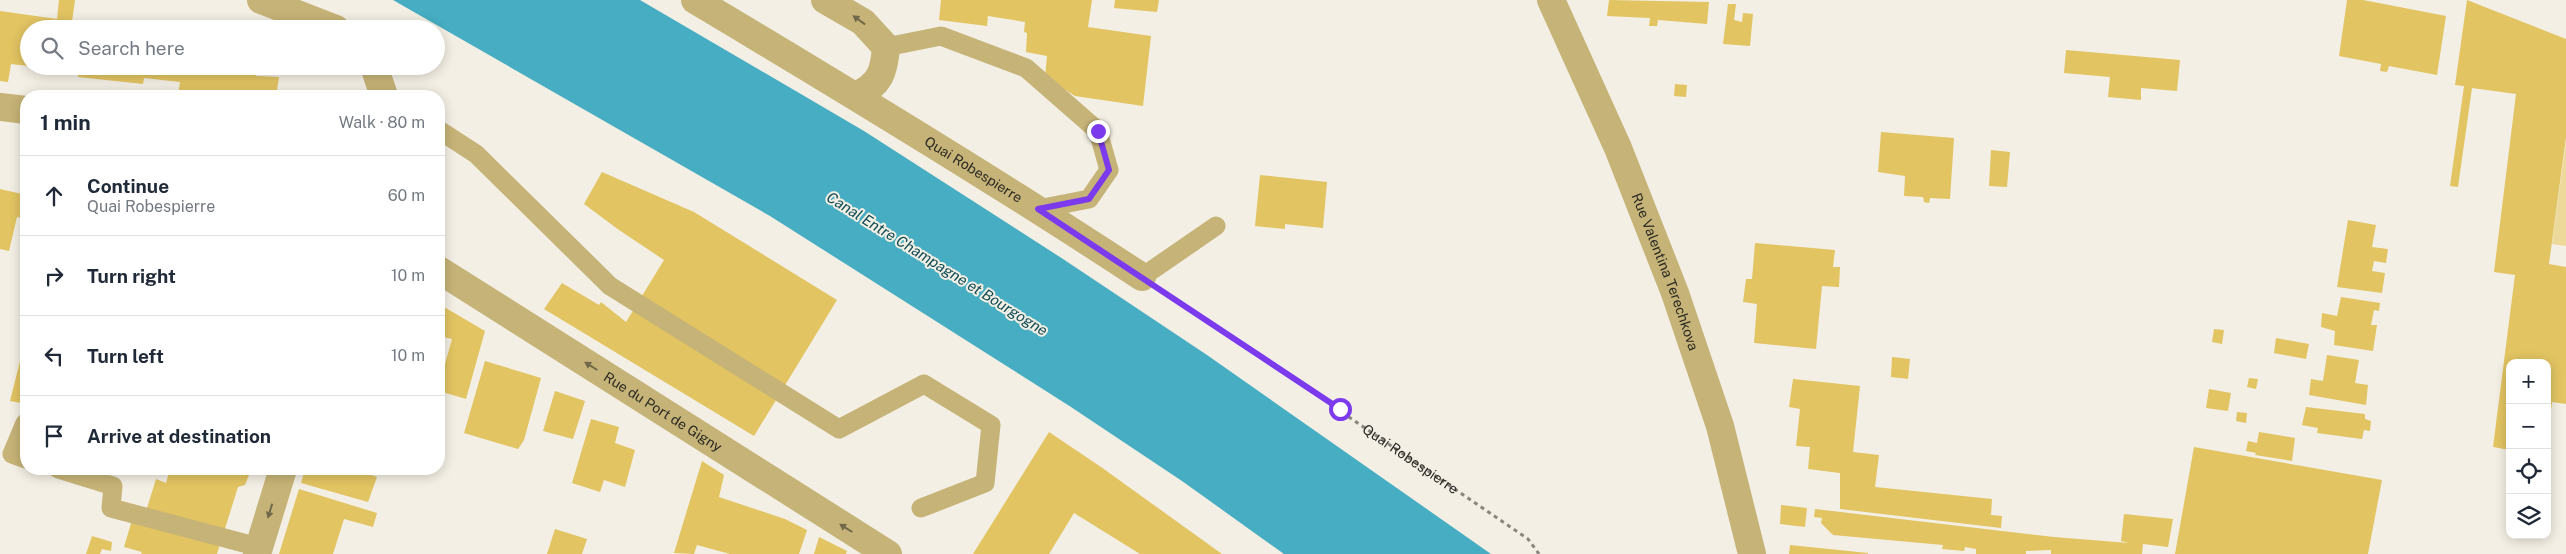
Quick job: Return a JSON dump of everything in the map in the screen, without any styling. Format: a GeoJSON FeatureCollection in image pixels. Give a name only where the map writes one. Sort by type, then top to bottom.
{"type":"FeatureCollection","features":[{"type":"Feature","properties":{"kind":"street"},"geometry":{"type":"LineString","coordinates":[[261,0],[313,20]]}},
{"type":"Feature","properties":{"kind":"street","name":"Quai Robespierre"},"geometry":{"type":"LineString","coordinates":[[695,0],[856,96],[1038,209],[1142,277]]}},
{"type":"Feature","properties":{"kind":"street"},"geometry":{"type":"LineString","coordinates":[[825,0],[863,22],[886,47],[885,68],[873,88],[856,96]]}},
{"type":"Feature","properties":{"kind":"street","name":"Rue Valentina Terechkova"},"geometry":{"type":"LineString","coordinates":[[1551,0],[1618,148],[1675,293],[1720,426],[1752,554]]}},
{"type":"Feature","properties":{"kind":"street"},"geometry":{"type":"LineString","coordinates":[[377,75],[382,90]]}},
{"type":"Feature","properties":{"kind":"street"},"geometry":{"type":"LineString","coordinates":[[0,106],[20,109]]}},
{"type":"Feature","properties":{"kind":"street","name":"Rue du Port de Gigny"},"geometry":{"type":"LineString","coordinates":[[445,274],[888,554]]}},
{"type":"Feature","properties":{"kind":"street"},"geometry":{"type":"LineString","coordinates":[[258,551],[281,475]]}},
{"type":"Feature","properties":{"kind":"lane"},"geometry":{"type":"LineString","coordinates":[[886,47],[941,36],[1026,68],[1098,131],[1109,170],[1089,199],[1038,209]]}},
{"type":"Feature","properties":{"kind":"lane"},"geometry":{"type":"LineString","coordinates":[[445,134],[476,154],[610,286],[839,429],[924,384],[991,425],[985,483],[921,508]]}},
{"type":"Feature","properties":{"kind":"lane"},"geometry":{"type":"LineString","coordinates":[[1142,277],[1216,226]]}},
{"type":"Feature","properties":{"kind":"lane"},"geometry":{"type":"LineString","coordinates":[[20,435],[12,454],[20,457]]}},
{"type":"Feature","properties":{"kind":"lane"},"geometry":{"type":"LineString","coordinates":[[77,475],[113,486],[111,508],[258,551]]}},
{"type":"Feature","properties":{"kind":"path","name":"Quai Robespierre"},"geometry":{"type":"LineString","coordinates":[[1142,277],[1340,409],[1528,538],[1539,554]]}},
{"type":"Feature","properties":{"kind":"shaded area"},"geometry":{"type":"Polygon","coordinates":[[[2566,141],[2566,246],[2552,244],[2566,141]]]}},
{"type":"Feature","properties":{"kind":"water","name":"Canal Entre Champagne et Bourgogne"},"geometry":{"type":"Polygon","coordinates":[[[393,0],[640,0],[864,131],[1063,259],[1207,355],[1491,554],[1284,554],[1182,481],[1071,407],[770,216],[445,30],[445,20],[428,20],[393,0]]]}},
{"type":"Feature","properties":{"kind":"building"},"geometry":{"type":"Polygon","coordinates":[[[59,0],[75,0],[72,20],[20,20],[20,65],[11,64],[8,82],[0,81],[0,11],[57,19],[59,0]]]}},
{"type":"Feature","properties":{"kind":"building"},"geometry":{"type":"Polygon","coordinates":[[[941,0],[1092,0],[1088,27],[1151,36],[1143,106],[1075,96],[1045,77],[1047,56],[1026,52],[1027,33],[1024,32],[1025,22],[988,16],[987,26],[939,20],[941,0]]]}},
{"type":"Feature","properties":{"kind":"building"},"geometry":{"type":"Polygon","coordinates":[[[1115,0],[1159,0],[1157,12],[1114,8],[1115,0]]]}},
{"type":"Feature","properties":{"kind":"building"},"geometry":{"type":"Polygon","coordinates":[[[1609,0],[1709,2],[1707,24],[1658,20],[1657,26],[1649,26],[1650,18],[1607,16],[1609,0]]]}},
{"type":"Feature","properties":{"kind":"building"},"geometry":{"type":"Polygon","coordinates":[[[2347,0],[2363,0],[2446,16],[2437,75],[2389,66],[2387,72],[2380,71],[2381,64],[2339,56],[2347,0]]]}},
{"type":"Feature","properties":{"kind":"building"},"geometry":{"type":"Polygon","coordinates":[[[2467,0],[2566,39],[2566,137],[2549,264],[2566,267],[2566,404],[2552,402],[2551,410],[2551,359],[2506,359],[2506,449],[2493,447],[2515,275],[2494,272],[2516,94],[2472,88],[2458,187],[2450,186],[2464,86],[2455,85],[2467,0]]]}},
{"type":"Feature","properties":{"kind":"building"},"geometry":{"type":"Polygon","coordinates":[[[1728,4],[1736,4],[1734,20],[1742,22],[1743,13],[1753,14],[1750,46],[1723,44],[1728,4]]]}},
{"type":"Feature","properties":{"kind":"building"},"geometry":{"type":"Polygon","coordinates":[[[2066,50],[2180,60],[2177,91],[2141,88],[2141,100],[2108,97],[2110,77],[2064,73],[2066,50]]]}},
{"type":"Feature","properties":{"kind":"building"},"geometry":{"type":"Polygon","coordinates":[[[78,75],[256,75],[279,77],[277,90],[179,90],[180,82],[144,78],[143,84],[78,77],[78,75]]]}},
{"type":"Feature","properties":{"kind":"building"},"geometry":{"type":"Polygon","coordinates":[[[1675,84],[1687,85],[1686,97],[1674,96],[1675,84]]]}},
{"type":"Feature","properties":{"kind":"building"},"geometry":{"type":"Polygon","coordinates":[[[1881,132],[1954,138],[1950,199],[1930,198],[1929,203],[1924,202],[1923,197],[1904,196],[1905,176],[1878,172],[1881,132]]]}},
{"type":"Feature","properties":{"kind":"building"},"geometry":{"type":"Polygon","coordinates":[[[1991,150],[2010,152],[2007,187],[1989,186],[1991,150]]]}},
{"type":"Feature","properties":{"kind":"building"},"geometry":{"type":"Polygon","coordinates":[[[602,172],[694,212],[837,300],[754,436],[544,309],[562,283],[599,305],[601,302],[626,322],[664,260],[584,204],[602,172]]]}},
{"type":"Feature","properties":{"kind":"building"},"geometry":{"type":"Polygon","coordinates":[[[1260,175],[1327,182],[1323,228],[1285,224],[1285,229],[1255,226],[1260,175]]]}},
{"type":"Feature","properties":{"kind":"building"},"geometry":{"type":"Polygon","coordinates":[[[0,189],[20,194],[20,218],[17,217],[9,251],[0,249],[0,189]]]}},
{"type":"Feature","properties":{"kind":"building"},"geometry":{"type":"Polygon","coordinates":[[[2348,220],[2376,225],[2372,247],[2388,249],[2386,263],[2374,261],[2372,271],[2385,273],[2382,293],[2337,287],[2348,220]]]}},
{"type":"Feature","properties":{"kind":"building"},"geometry":{"type":"Polygon","coordinates":[[[1755,243],[1835,250],[1833,267],[1840,267],[1839,287],[1822,286],[1816,349],[1754,343],[1757,304],[1743,302],[1746,279],[1752,279],[1755,243]]]}},
{"type":"Feature","properties":{"kind":"building"},"geometry":{"type":"Polygon","coordinates":[[[2341,297],[2380,303],[2379,311],[2374,310],[2371,325],[2377,325],[2373,351],[2334,345],[2335,331],[2321,327],[2322,313],[2337,316],[2341,297]]]}},
{"type":"Feature","properties":{"kind":"building"},"geometry":{"type":"Polygon","coordinates":[[[445,308],[485,331],[466,399],[445,393],[445,364],[452,339],[445,337],[445,308]]]}},
{"type":"Feature","properties":{"kind":"building"},"geometry":{"type":"Polygon","coordinates":[[[2214,329],[2224,330],[2222,344],[2212,342],[2214,329]]]}},
{"type":"Feature","properties":{"kind":"building"},"geometry":{"type":"Polygon","coordinates":[[[2276,338],[2309,344],[2306,359],[2274,353],[2276,338]]]}},
{"type":"Feature","properties":{"kind":"building"},"geometry":{"type":"Polygon","coordinates":[[[2327,355],[2359,360],[2355,383],[2368,385],[2366,405],[2309,395],[2311,379],[2323,381],[2327,355]]]}},
{"type":"Feature","properties":{"kind":"building"},"geometry":{"type":"Polygon","coordinates":[[[1892,357],[1910,359],[1908,379],[1891,377],[1892,357]]]}},
{"type":"Feature","properties":{"kind":"building"},"geometry":{"type":"Polygon","coordinates":[[[20,361],[20,403],[10,401],[20,361]]]}},
{"type":"Feature","properties":{"kind":"building"},"geometry":{"type":"Polygon","coordinates":[[[485,361],[541,378],[524,440],[518,449],[464,433],[485,361]]]}},
{"type":"Feature","properties":{"kind":"building"},"geometry":{"type":"Polygon","coordinates":[[[2249,378],[2258,379],[2256,389],[2247,387],[2249,378]]]}},
{"type":"Feature","properties":{"kind":"building"},"geometry":{"type":"Polygon","coordinates":[[[1793,379],[1860,386],[1853,452],[1879,455],[1875,487],[1992,499],[1991,515],[2002,516],[2001,528],[1840,509],[1840,473],[1808,469],[1810,447],[1796,446],[1800,409],[1789,407],[1793,379]]]}},
{"type":"Feature","properties":{"kind":"building"},"geometry":{"type":"Polygon","coordinates":[[[2209,389],[2231,393],[2228,411],[2206,408],[2209,389]]]}},
{"type":"Feature","properties":{"kind":"building"},"geometry":{"type":"Polygon","coordinates":[[[555,391],[585,401],[573,439],[543,431],[555,391]]]}},
{"type":"Feature","properties":{"kind":"building"},"geometry":{"type":"Polygon","coordinates":[[[2306,407],[2365,414],[2365,419],[2371,421],[2370,431],[2364,430],[2362,439],[2317,433],[2318,428],[2302,425],[2306,407]]]}},
{"type":"Feature","properties":{"kind":"building"},"geometry":{"type":"Polygon","coordinates":[[[2237,412],[2247,413],[2246,423],[2236,421],[2237,412]]]}},
{"type":"Feature","properties":{"kind":"building"},"geometry":{"type":"Polygon","coordinates":[[[591,419],[619,427],[615,443],[635,450],[625,487],[604,480],[600,492],[572,483],[591,419]]]}},
{"type":"Feature","properties":{"kind":"building"},"geometry":{"type":"Polygon","coordinates":[[[1049,432],[1222,554],[1140,554],[1074,513],[1049,554],[973,554],[1049,432]]]}},
{"type":"Feature","properties":{"kind":"building"},"geometry":{"type":"Polygon","coordinates":[[[2259,432],[2295,438],[2292,461],[2255,455],[2256,453],[2246,451],[2248,441],[2257,443],[2259,432]]]}},
{"type":"Feature","properties":{"kind":"building"},"geometry":{"type":"Polygon","coordinates":[[[2194,447],[2382,480],[2368,554],[2175,554],[2194,447]]]}},
{"type":"Feature","properties":{"kind":"building"},"geometry":{"type":"Polygon","coordinates":[[[702,461],[724,475],[719,497],[785,519],[807,530],[799,554],[730,554],[697,545],[694,554],[674,553],[702,461]]]}},
{"type":"Feature","properties":{"kind":"building"},"geometry":{"type":"Polygon","coordinates":[[[168,475],[249,475],[245,485],[238,487],[217,554],[141,554],[142,552],[124,547],[132,520],[147,508],[156,479],[166,483],[168,475]]]}},
{"type":"Feature","properties":{"kind":"building"},"geometry":{"type":"Polygon","coordinates":[[[303,475],[371,475],[377,477],[368,502],[301,483],[303,475]]]}},
{"type":"Feature","properties":{"kind":"building"},"geometry":{"type":"Polygon","coordinates":[[[299,489],[377,513],[373,527],[344,519],[333,554],[279,554],[299,489]]]}},
{"type":"Feature","properties":{"kind":"building"},"geometry":{"type":"Polygon","coordinates":[[[1781,505],[1807,508],[1805,527],[1780,524],[1781,505]]]}},
{"type":"Feature","properties":{"kind":"building"},"geometry":{"type":"Polygon","coordinates":[[[1815,509],[2054,537],[2129,543],[2121,541],[2124,514],[2173,519],[2168,547],[2143,544],[2142,554],[2051,554],[2051,550],[2026,551],[2026,554],[1976,554],[1976,549],[1965,547],[1964,551],[1942,549],[1943,545],[1833,535],[1821,523],[1822,518],[1814,517],[1815,509]]]}},
{"type":"Feature","properties":{"kind":"building"},"geometry":{"type":"Polygon","coordinates":[[[555,529],[587,539],[582,554],[547,554],[555,529]]]}},
{"type":"Feature","properties":{"kind":"building"},"geometry":{"type":"Polygon","coordinates":[[[92,536],[112,542],[111,551],[102,549],[100,554],[86,554],[92,536]]]}},
{"type":"Feature","properties":{"kind":"building"},"geometry":{"type":"Polygon","coordinates":[[[819,537],[847,551],[846,554],[814,554],[819,537]]]}},
{"type":"Feature","properties":{"kind":"building"},"geometry":{"type":"Polygon","coordinates":[[[1790,545],[1868,553],[1868,554],[1789,554],[1790,545]]]}},
{"type":"Feature","properties":{"kind":"route"},"geometry":{"type":"LineString","coordinates":[[1098,131],[1109,170],[1089,199],[1038,209],[1340,409]]}}]}
